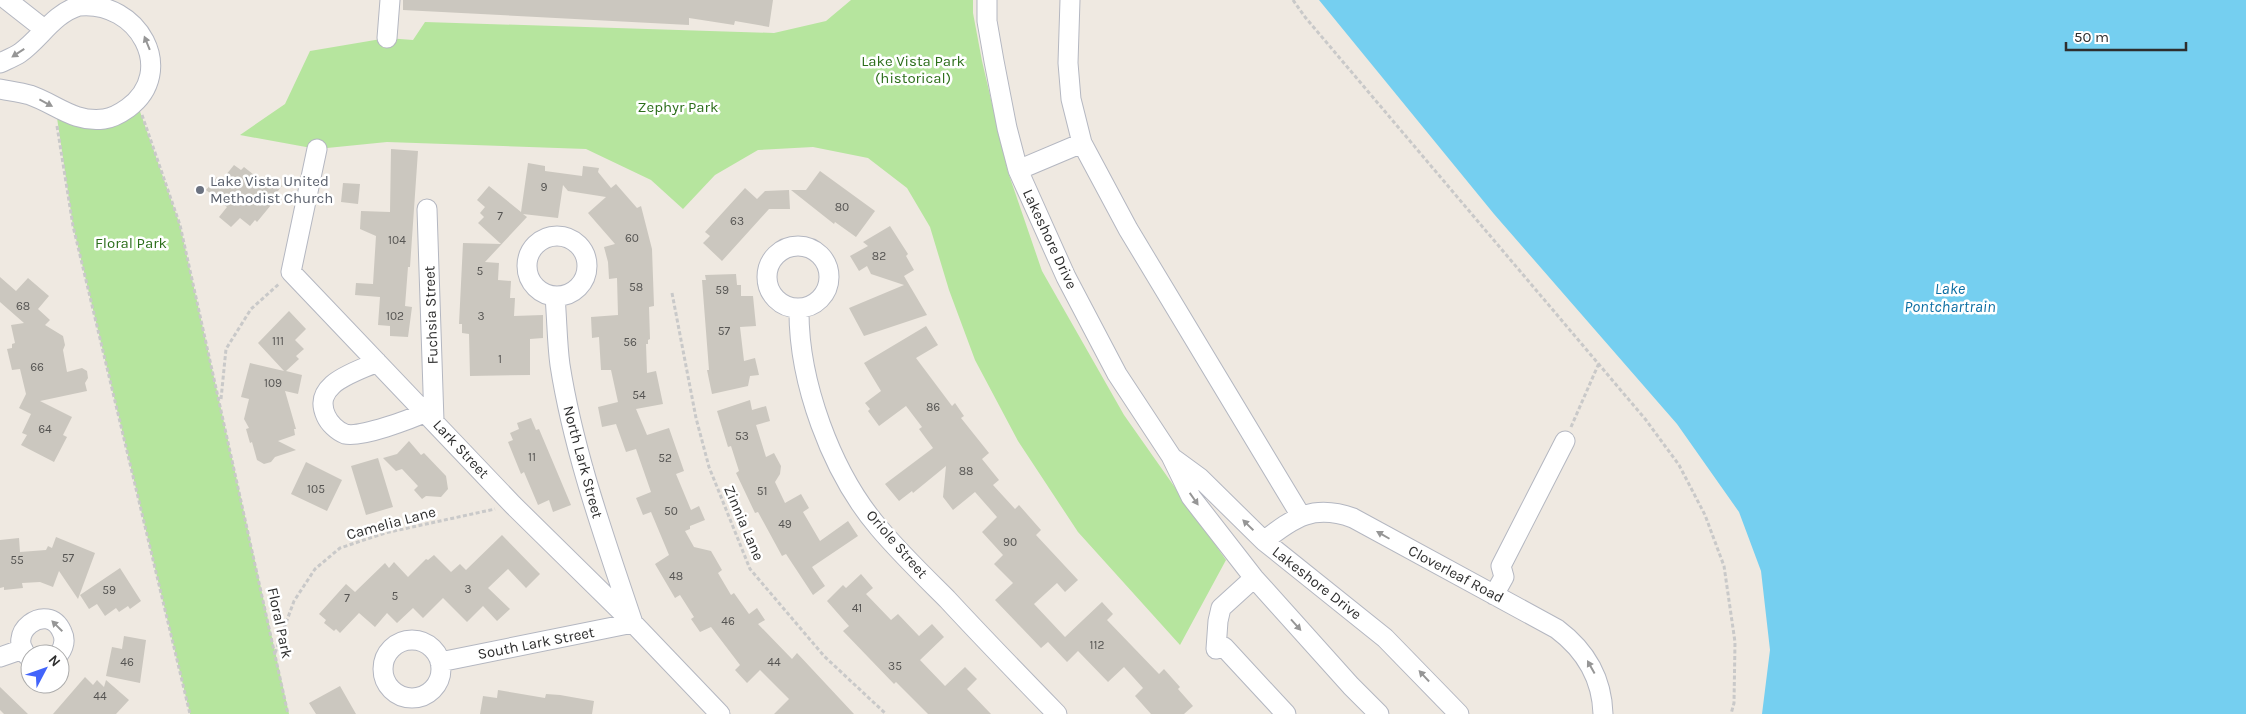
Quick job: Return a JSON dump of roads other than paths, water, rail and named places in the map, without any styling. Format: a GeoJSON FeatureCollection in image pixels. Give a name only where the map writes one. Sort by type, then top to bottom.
{"type":"FeatureCollection","features":[{"type":"Feature","properties":{"kind":"street"},"geometry":{"type":"LineString","coordinates":[[8,0],[44,29]]}},
{"type":"Feature","properties":{"kind":"street"},"geometry":{"type":"LineString","coordinates":[[388,38],[390,0]]}},
{"type":"Feature","properties":{"kind":"street","name":"Lakeshore Drive"},"geometry":{"type":"LineString","coordinates":[[987,0],[987,21],[994,60],[1007,128],[1018,170],[1066,277],[1113,366],[1171,456],[1191,497],[1254,578],[1351,686],[1379,714]]}},
{"type":"Feature","properties":{"kind":"street"},"geometry":{"type":"LineString","coordinates":[[1070,0],[1068,63],[1070,90],[1082,143],[1128,230],[1301,516]]}},
{"type":"Feature","properties":{"kind":"street"},"geometry":{"type":"LineString","coordinates":[[0,63],[20,53],[64,12],[68,5],[99,5],[117,10],[132,20],[144,34],[150,51],[152,70],[147,87],[137,101],[122,113],[106,119],[89,120],[71,116],[30,95],[0,89]]}},
{"type":"Feature","properties":{"kind":"street"},"geometry":{"type":"LineString","coordinates":[[1018,170],[1082,143]]}},
{"type":"Feature","properties":{"kind":"street","name":"Lark Street"},"geometry":{"type":"LineString","coordinates":[[317,149],[291,272],[513,505],[633,623],[720,714]]}},
{"type":"Feature","properties":{"kind":"street","name":"Fuchsia Street"},"geometry":{"type":"LineString","coordinates":[[427,209],[430,417]]}},
{"type":"Feature","properties":{"kind":"street","name":"North Lark Street"},"geometry":{"type":"LineString","coordinates":[[555,296],[560,364],[568,406],[590,495],[633,623]]}},
{"type":"Feature","properties":{"kind":"street","name":"Oriole Street"},"geometry":{"type":"LineString","coordinates":[[799,308],[798,333],[818,416],[831,450],[850,486],[878,527],[1057,714]]}},
{"type":"Feature","properties":{"kind":"street"},"geometry":{"type":"LineString","coordinates":[[377,362],[344,375],[326,392],[325,414],[331,424],[345,434],[356,434],[430,417]]}},
{"type":"Feature","properties":{"kind":"street"},"geometry":{"type":"LineString","coordinates":[[1494,595],[1504,577],[1500,566],[1565,441]]}},
{"type":"Feature","properties":{"kind":"street","name":"Lakeshore Drive"},"geometry":{"type":"LineString","coordinates":[[1171,456],[1200,478],[1264,541],[1386,638],[1458,713]]}},
{"type":"Feature","properties":{"kind":"street","name":"Cloverleaf Road"},"geometry":{"type":"LineString","coordinates":[[1264,541],[1282,526],[1301,516],[1324,511],[1353,518],[1557,629],[1575,643],[1596,675],[1603,714]]}},
{"type":"Feature","properties":{"kind":"street"},"geometry":{"type":"LineString","coordinates":[[1254,578],[1222,608],[1218,621],[1216,649],[1224,647],[1286,714]]}},
{"type":"Feature","properties":{"kind":"street"},"geometry":{"type":"LineString","coordinates":[[24,644],[21,635],[24,629],[35,620],[49,620],[56,623],[64,634],[63,644]]}},
{"type":"Feature","properties":{"kind":"street","name":"South Lark Street"},"geometry":{"type":"LineString","coordinates":[[440,662],[633,623]]}},
{"type":"Feature","properties":{"kind":"street"},"geometry":{"type":"LineString","coordinates":[[0,657],[20,654]]}},
{"type":"Feature","properties":{"kind":"water","name":"Lake Pontchartrain"},"geometry":{"type":"Polygon","coordinates":[[[1319,0],[2246,0],[2246,714],[1762,714],[1770,650],[1761,571],[1739,512],[1677,424],[1494,214],[1319,0]]]}},
{"type":"Feature","properties":{"kind":"place","name":"Lake Vista United Methodist Church"},"geometry":{"type":"Point","coordinates":[200,190]}},
{"type":"Feature","properties":{"kind":"park label","name":"Lake Vista Park (historical)"},"geometry":{"type":"Point","coordinates":[913,70]}},
{"type":"Feature","properties":{"kind":"park label","name":"Zephyr Park"},"geometry":{"type":"Point","coordinates":[678,107]}},
{"type":"Feature","properties":{"kind":"park label","name":"Floral Park"},"geometry":{"type":"Point","coordinates":[131,243]}}]}
